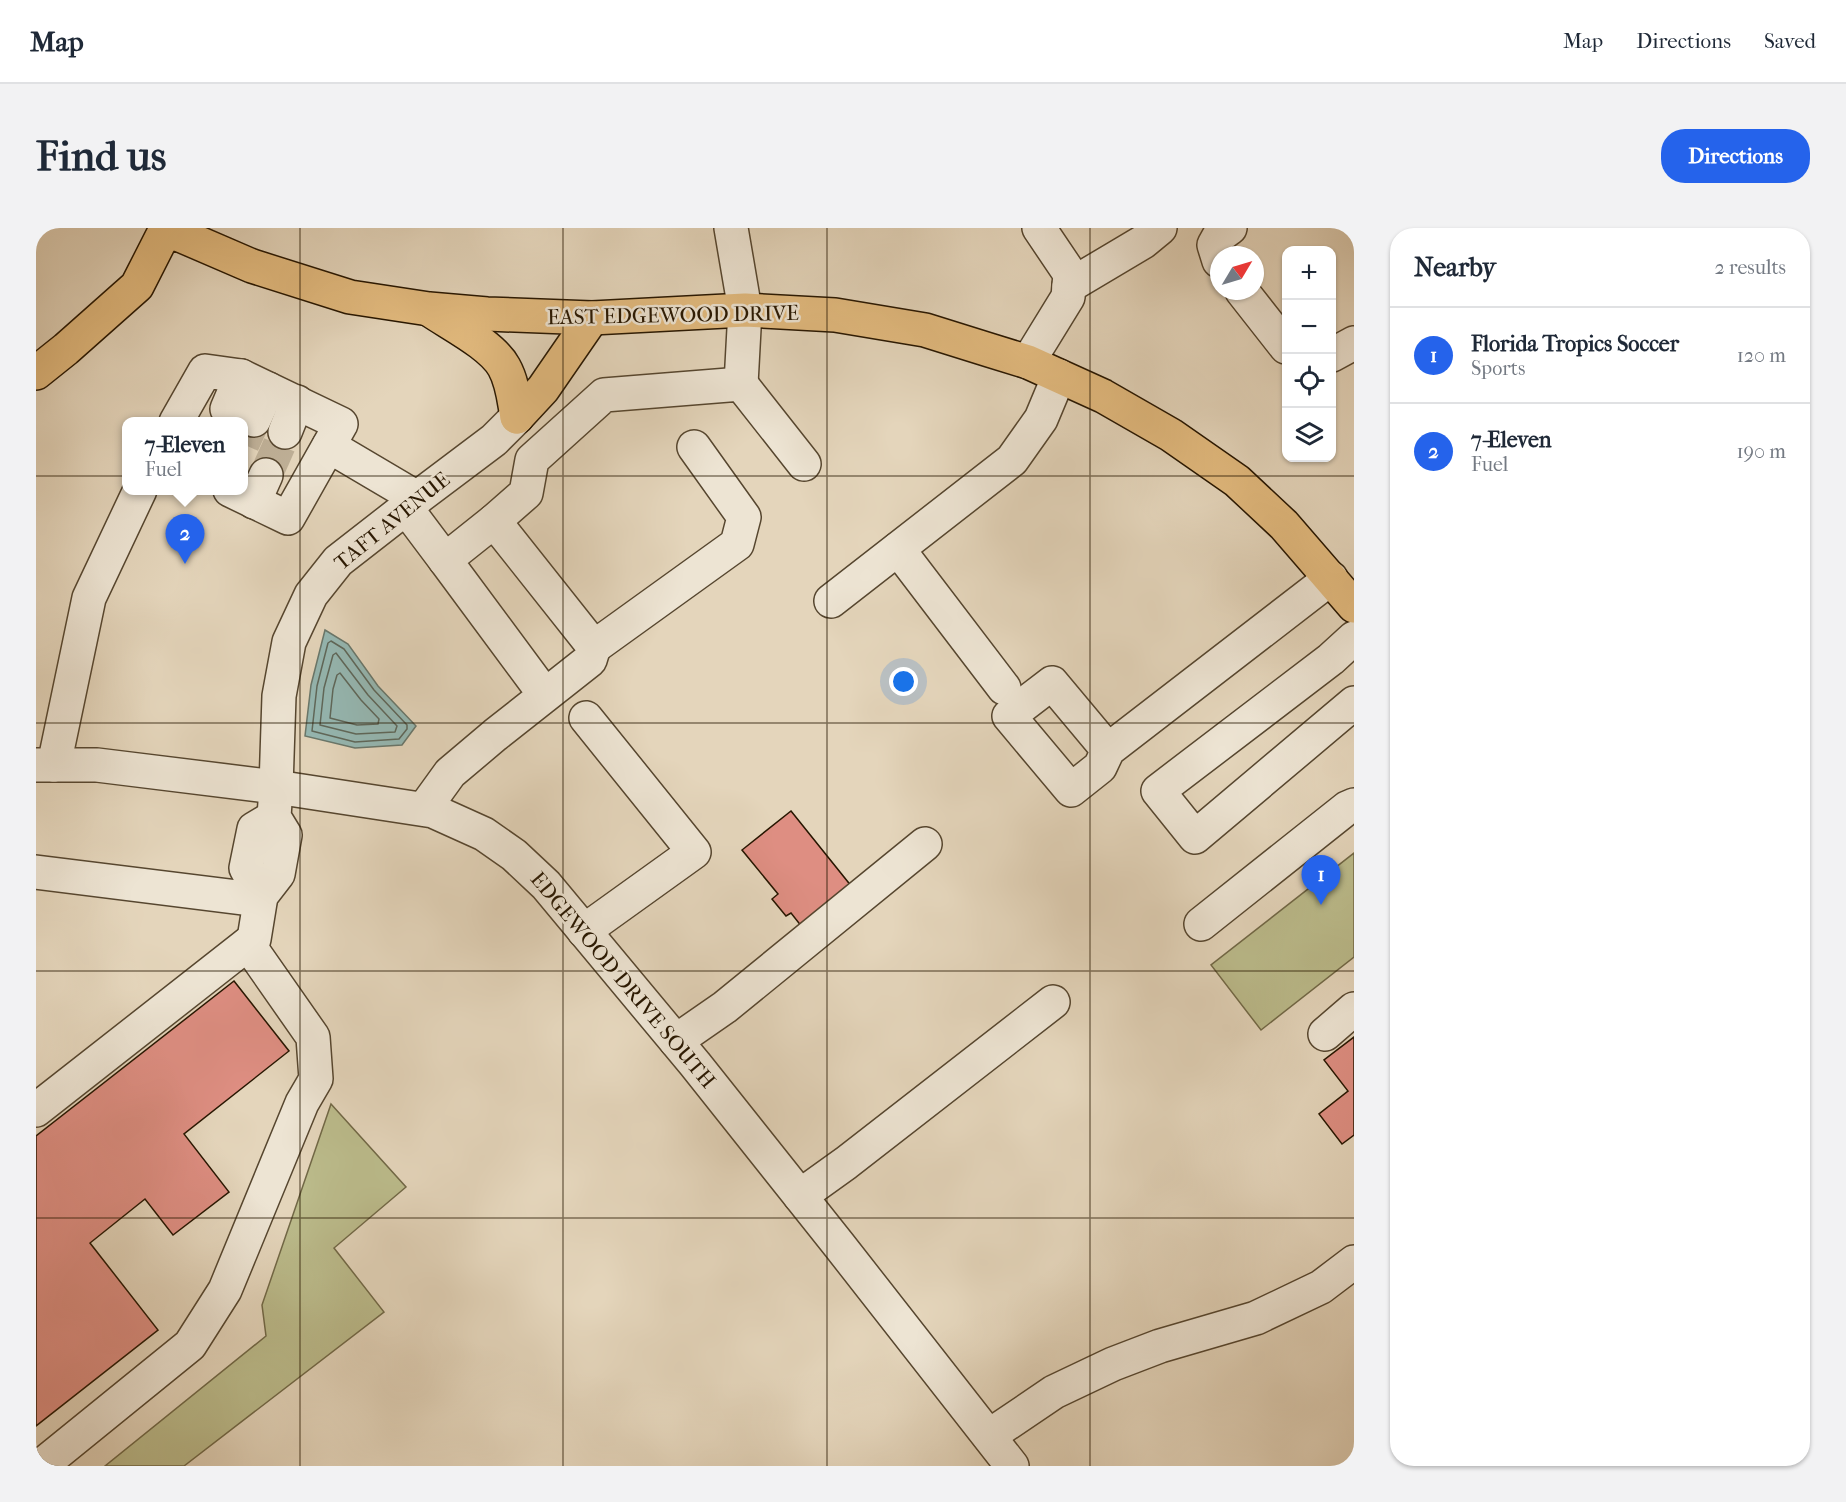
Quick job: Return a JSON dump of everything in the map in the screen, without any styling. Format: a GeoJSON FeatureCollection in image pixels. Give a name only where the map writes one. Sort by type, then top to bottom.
{"type":"FeatureCollection","features":[{"type":"Feature","properties":{"kind":"main road","name":"EAST EDGEWOOD DRIVE"},"geometry":{"type":"LineString","coordinates":[[165,228],[252,266],[350,297],[429,309],[592,318],[745,310],[835,315],[925,330],[1028,362],[1103,396],[1171,435],[1237,481],[1284,525],[1346,591]]}},
{"type":"Feature","properties":{"kind":"main road"},"geometry":{"type":"LineString","coordinates":[[36,373],[137,286],[165,228]]}},
{"type":"Feature","properties":{"kind":"main road"},"geometry":{"type":"LineString","coordinates":[[429,309],[493,353],[504,366],[517,417]]}},
{"type":"Feature","properties":{"kind":"main road"},"geometry":{"type":"LineString","coordinates":[[517,417],[548,382],[592,318]]}},
{"type":"Feature","properties":{"kind":"street"},"geometry":{"type":"LineString","coordinates":[[731,228],[745,310],[741,384],[804,464]]}},
{"type":"Feature","properties":{"kind":"street"},"geometry":{"type":"LineString","coordinates":[[1028,362],[1068,297],[1071,274],[1039,228]]}},
{"type":"Feature","properties":{"kind":"street"},"geometry":{"type":"LineString","coordinates":[[1069,286],[1143,242],[1160,228]]}},
{"type":"Feature","properties":{"kind":"street"},"geometry":{"type":"LineString","coordinates":[[1214,246],[1219,236],[1230,228]]}},
{"type":"Feature","properties":{"kind":"street"},"geometry":{"type":"LineString","coordinates":[[1249,300],[1282,341]]}},
{"type":"Feature","properties":{"kind":"street"},"geometry":{"type":"LineString","coordinates":[[1334,354],[1354,343]]}},
{"type":"Feature","properties":{"kind":"street"},"geometry":{"type":"LineString","coordinates":[[179,417],[205,371],[269,389],[341,424],[288,518],[250,489]]}},
{"type":"Feature","properties":{"kind":"street"},"geometry":{"type":"LineString","coordinates":[[831,601],[1012,460],[1041,419],[1059,376]]}},
{"type":"Feature","properties":{"kind":"street"},"geometry":{"type":"LineString","coordinates":[[444,560],[526,493],[532,460],[604,395],[741,384]]}},
{"type":"Feature","properties":{"kind":"street"},"geometry":{"type":"LineString","coordinates":[[241,415],[269,389]]}},
{"type":"Feature","properties":{"kind":"street"},"geometry":{"type":"LineString","coordinates":[[269,389],[285,432]]}},
{"type":"Feature","properties":{"kind":"street","name":"TAFT AVENUE"},"geometry":{"type":"LineString","coordinates":[[275,802],[279,696],[289,642],[311,594],[338,561],[494,440],[517,417]]}},
{"type":"Feature","properties":{"kind":"street"},"geometry":{"type":"LineString","coordinates":[[329,446],[412,503],[444,560],[545,695]]}},
{"type":"Feature","properties":{"kind":"street"},"geometry":{"type":"LineString","coordinates":[[424,809],[450,773],[590,660],[594,647],[737,544],[744,517],[694,447]]}},
{"type":"Feature","properties":{"kind":"street"},"geometry":{"type":"LineString","coordinates":[[45,765],[89,598],[138,495]]}},
{"type":"Feature","properties":{"kind":"street"},"geometry":{"type":"LineString","coordinates":[[494,521],[594,647]]}},
{"type":"Feature","properties":{"kind":"street"},"geometry":{"type":"LineString","coordinates":[[898,549],[1004,688]]}},
{"type":"Feature","properties":{"kind":"street"},"geometry":{"type":"LineString","coordinates":[[1108,750],[1346,591]]}},
{"type":"Feature","properties":{"kind":"street"},"geometry":{"type":"LineString","coordinates":[[1354,638],[1331,659],[1158,791],[1196,837],[1354,703]]}},
{"type":"Feature","properties":{"kind":"street"},"geometry":{"type":"LineString","coordinates":[[584,931],[694,852],[586,718]]}},
{"type":"Feature","properties":{"kind":"street","name":"EDGEWOOD DRIVE SOUTH"},"geometry":{"type":"LineString","coordinates":[[45,765],[97,765],[275,802],[424,809],[484,834],[514,855],[546,885],[676,1041],[1012,1466]]}},
{"type":"Feature","properties":{"kind":"street"},"geometry":{"type":"LineString","coordinates":[[36,1110],[254,939],[261,898],[246,868],[254,830],[275,802]]}},
{"type":"Feature","properties":{"kind":"street"},"geometry":{"type":"LineString","coordinates":[[1201,924],[1347,808],[1354,805]]}},
{"type":"Feature","properties":{"kind":"street"},"geometry":{"type":"LineString","coordinates":[[676,1041],[725,1007],[925,844]]}},
{"type":"Feature","properties":{"kind":"street"},"geometry":{"type":"LineString","coordinates":[[36,872],[261,898]]}},
{"type":"Feature","properties":{"kind":"street"},"geometry":{"type":"LineString","coordinates":[[41,1466],[190,1345],[225,1290],[302,1103],[316,1079],[313,1037],[248,944]]}},
{"type":"Feature","properties":{"kind":"street"},"geometry":{"type":"LineString","coordinates":[[800,1196],[856,1156],[1053,1002]]}},
{"type":"Feature","properties":{"kind":"street"},"geometry":{"type":"LineString","coordinates":[[1325,1034],[1354,1009]]}},
{"type":"Feature","properties":{"kind":"street"},"geometry":{"type":"LineString","coordinates":[[989,1436],[1054,1392],[1113,1364],[1160,1346],[1256,1318],[1321,1287],[1354,1262]]}},
{"type":"Feature","properties":{"kind":"green space"},"geometry":{"type":"Polygon","coordinates":[[[1354,853],[1354,957],[1261,1030],[1211,965],[1354,853]]]}},
{"type":"Feature","properties":{"kind":"green space"},"geometry":{"type":"Polygon","coordinates":[[[331,1104],[406,1187],[334,1248],[384,1312],[184,1466],[105,1466],[266,1336],[262,1305],[331,1104]]]}},
{"type":"Feature","properties":{"kind":"water"},"geometry":{"type":"Polygon","coordinates":[[[325,630],[348,644],[378,686],[416,726],[402,745],[355,748],[305,736],[311,685],[325,630]]]}},
{"type":"Feature","properties":{"kind":"building"},"geometry":{"type":"Polygon","coordinates":[[[791,811],[852,887],[802,927],[791,913],[786,916],[772,899],[778,894],[742,850],[791,811]]]}},
{"type":"Feature","properties":{"kind":"building"},"geometry":{"type":"Polygon","coordinates":[[[234,981],[289,1051],[184,1134],[229,1192],[173,1235],[145,1199],[90,1243],[158,1330],[36,1426],[36,1136],[234,981]]]}},
{"type":"Feature","properties":{"kind":"building"},"geometry":{"type":"Polygon","coordinates":[[[1354,1037],[1354,1135],[1342,1144],[1319,1114],[1348,1091],[1324,1060],[1354,1037]]]}},
{"type":"Feature","properties":{"kind":"tunnel"},"geometry":{"type":"LineString","coordinates":[[248,433],[254,420]]}},
{"type":"Feature","properties":{"kind":"tunnel"},"geometry":{"type":"LineString","coordinates":[[266,475],[285,432]]}},
{"type":"Feature","properties":{"kind":"place","name":"7-Eleven"},"geometry":{"type":"Point","coordinates":[185,564]}},
{"type":"Feature","properties":{"kind":"place","name":"Florida Tropics Soccer"},"geometry":{"type":"Point","coordinates":[1321,905]}}]}
